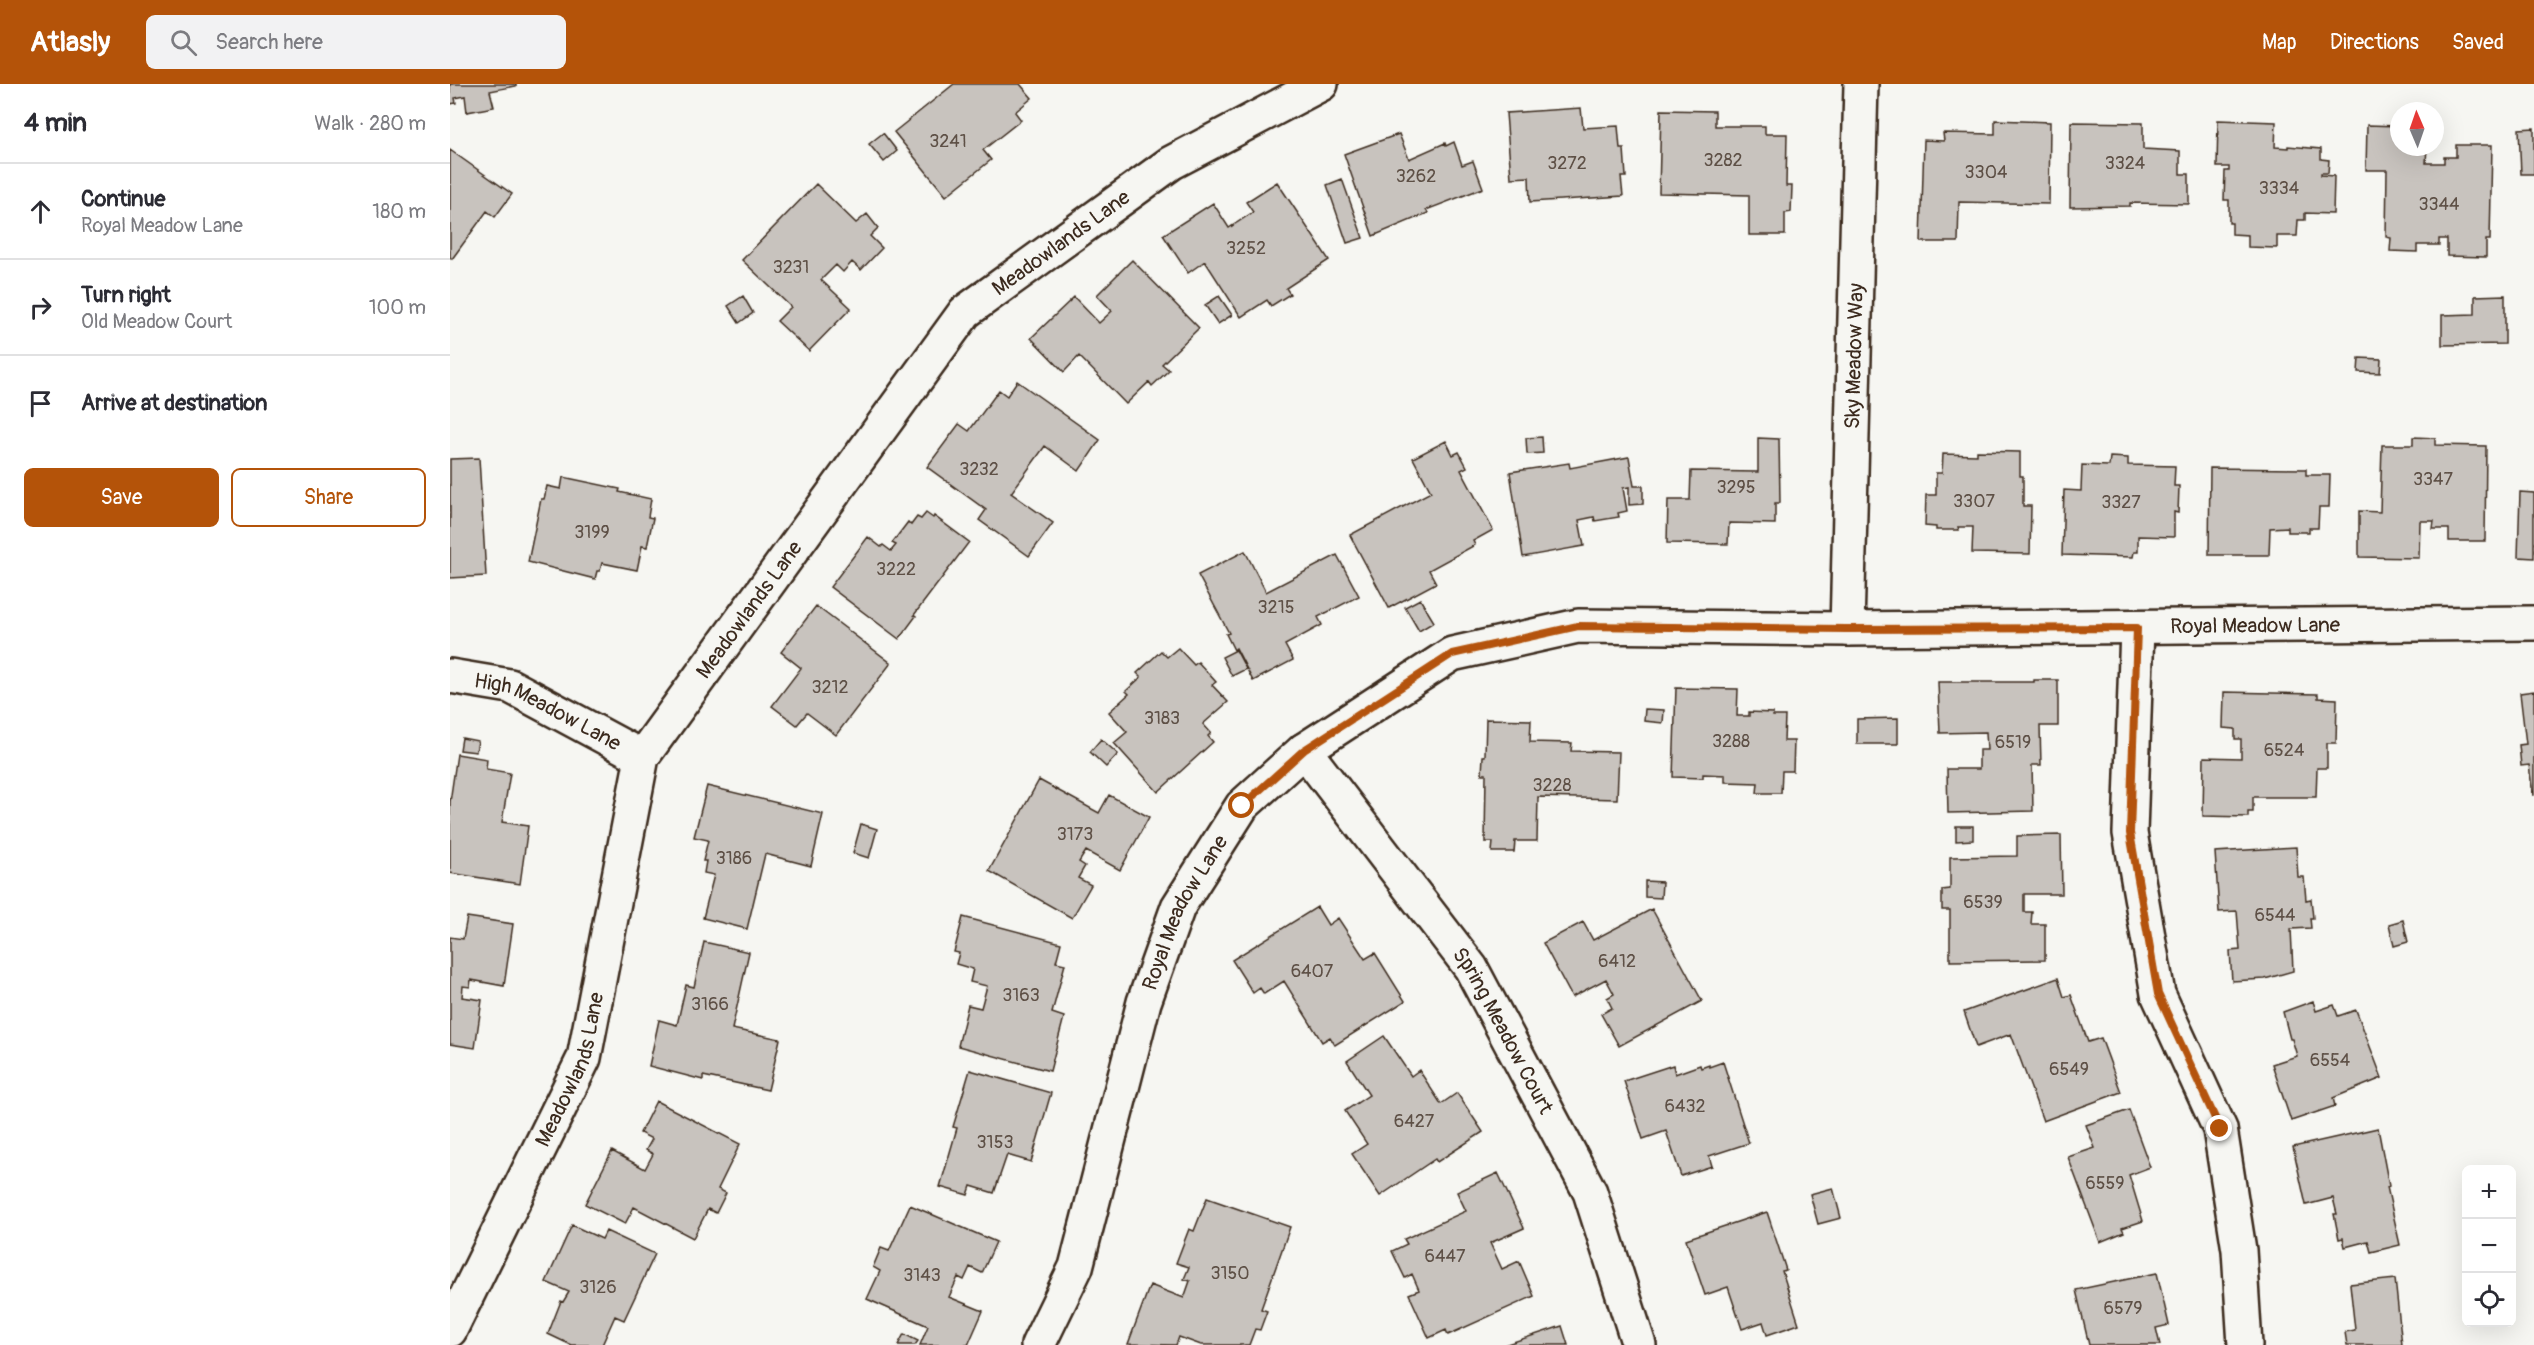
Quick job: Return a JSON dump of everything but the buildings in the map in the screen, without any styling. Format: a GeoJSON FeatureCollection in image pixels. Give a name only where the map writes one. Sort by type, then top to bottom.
{"type":"FeatureCollection","features":[{"type":"Feature","properties":{"kind":"street","name":"Meadowlands Lane"},"geometry":{"type":"LineString","coordinates":[[450,1330],[584,1058],[642,757],[965,312],[1171,164],[1321,84]]}},
{"type":"Feature","properties":{"kind":"street","name":"Sky Meadow Way"},"geometry":{"type":"LineString","coordinates":[[1847,629],[1861,84]]}},
{"type":"Feature","properties":{"kind":"street","name":"Royal Meadow Lane"},"geometry":{"type":"LineString","coordinates":[[1038,1345],[1076,1267],[1144,1002],[1178,907],[1242,806],[1304,750],[1452,654],[1578,626],[1847,629],[2534,623]]}},
{"type":"Feature","properties":{"kind":"street"},"geometry":{"type":"LineString","coordinates":[[2137,628],[2130,833],[2158,994],[2220,1129],[2239,1250],[2245,1345]]}},
{"type":"Feature","properties":{"kind":"street","name":"High Meadow Lane"},"geometry":{"type":"LineString","coordinates":[[450,676],[510,686],[642,757]]}},
{"type":"Feature","properties":{"kind":"street","name":"Spring Meadow Court"},"geometry":{"type":"LineString","coordinates":[[1304,750],[1471,968],[1590,1192],[1639,1345]]}},
{"type":"Feature","properties":{"kind":"route"},"geometry":{"type":"LineString","coordinates":[[1242,806],[1304,750],[1452,654],[1578,626],[1847,629],[2137,628],[2130,833],[2158,994],[2220,1129]]}}]}
